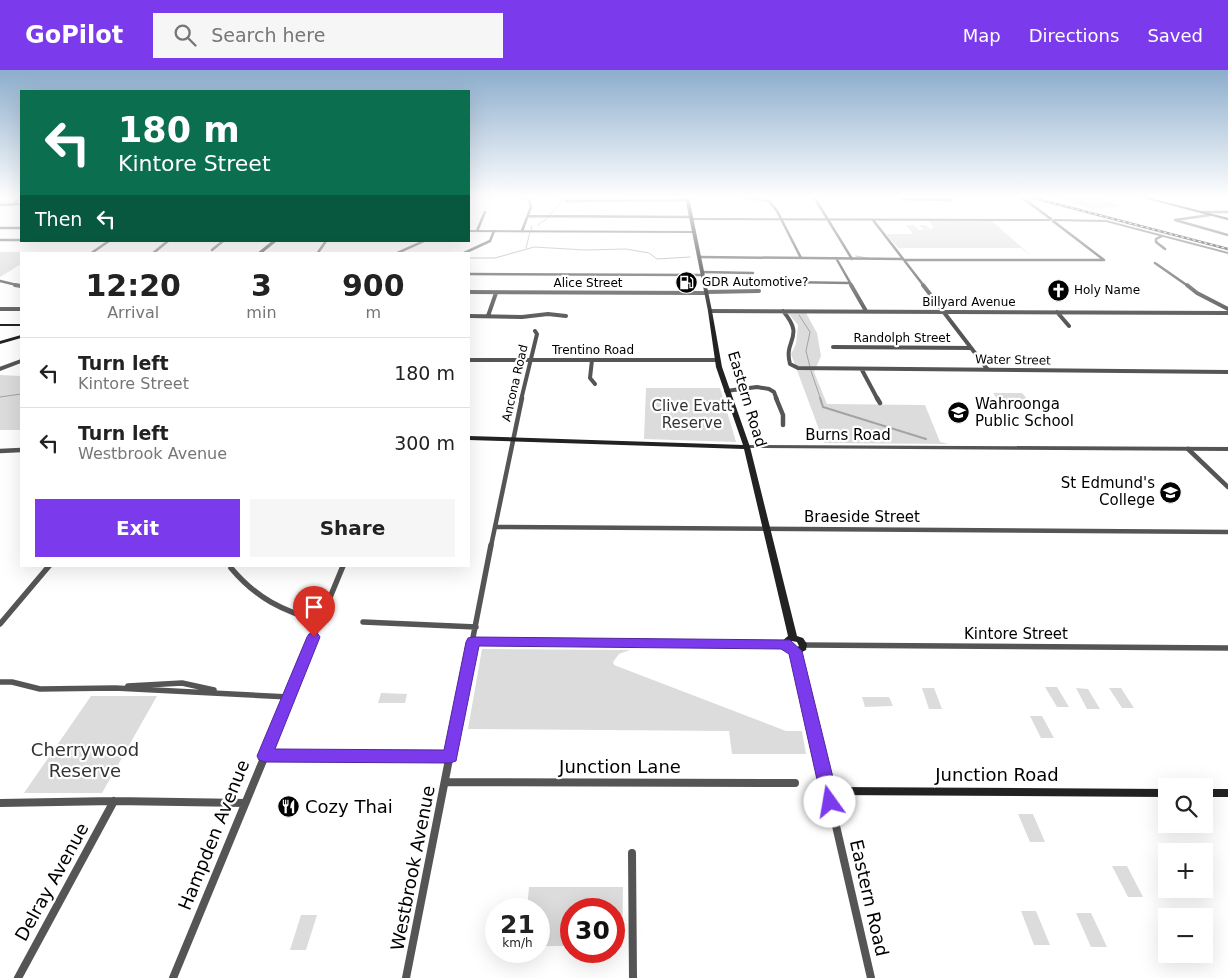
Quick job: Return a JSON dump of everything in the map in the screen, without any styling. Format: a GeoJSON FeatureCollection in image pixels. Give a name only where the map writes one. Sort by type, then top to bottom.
{"type":"FeatureCollection","features":[{"type":"Feature","properties":{"kind":"main road","name":"Eastern Road"},"geometry":{"type":"LineString","coordinates":[[695,239],[725,389],[747,447],[793,638]]}},
{"type":"Feature","properties":{"kind":"main road"},"geometry":{"type":"LineString","coordinates":[[261,252],[274,242]]}},
{"type":"Feature","properties":{"kind":"main road"},"geometry":{"type":"LineString","coordinates":[[0,325],[20,325]]}},
{"type":"Feature","properties":{"kind":"main road"},"geometry":{"type":"LineString","coordinates":[[2,341],[20,336]]}},
{"type":"Feature","properties":{"kind":"main road","name":"Burns Road"},"geometry":{"type":"LineString","coordinates":[[470,438],[747,447]]}},
{"type":"Feature","properties":{"kind":"main road"},"geometry":{"type":"LineString","coordinates":[[793,638],[800,640],[799,648],[788,648],[785,644],[787,640],[793,638]]}},
{"type":"Feature","properties":{"kind":"main road","name":"Eastern Road"},"geometry":{"type":"LineString","coordinates":[[799,648],[828,791]]}},
{"type":"Feature","properties":{"kind":"main road","name":"Junction Road"},"geometry":{"type":"LineString","coordinates":[[828,791],[1158,793]]}},
{"type":"Feature","properties":{"kind":"main road"},"geometry":{"type":"LineString","coordinates":[[1213,793],[1228,793]]}},
{"type":"Feature","properties":{"kind":"street"},"geometry":{"type":"LineString","coordinates":[[0,240],[13,239]]}},
{"type":"Feature","properties":{"kind":"street"},"geometry":{"type":"LineString","coordinates":[[466,252],[491,239]]}},
{"type":"Feature","properties":{"kind":"street"},"geometry":{"type":"LineString","coordinates":[[792,239],[801,258]]}},
{"type":"Feature","properties":{"kind":"street"},"geometry":{"type":"LineString","coordinates":[[840,239],[852,259]]}},
{"type":"Feature","properties":{"kind":"street"},"geometry":{"type":"LineString","coordinates":[[888,239],[988,370]]}},
{"type":"Feature","properties":{"kind":"street"},"geometry":{"type":"LineString","coordinates":[[699,257],[1104,260],[1077,239]]}},
{"type":"Feature","properties":{"kind":"street"},"geometry":{"type":"LineString","coordinates":[[1156,239],[1156,242],[1165,249]]}},
{"type":"Feature","properties":{"kind":"street"},"geometry":{"type":"LineString","coordinates":[[1175,239],[1228,253]]}},
{"type":"Feature","properties":{"kind":"street"},"geometry":{"type":"LineString","coordinates":[[93,252],[108,242]]}},
{"type":"Feature","properties":{"kind":"street"},"geometry":{"type":"LineString","coordinates":[[154,252],[167,242]]}},
{"type":"Feature","properties":{"kind":"street"},"geometry":{"type":"LineString","coordinates":[[212,250],[222,242]]}},
{"type":"Feature","properties":{"kind":"street"},"geometry":{"type":"LineString","coordinates":[[399,252],[423,242]]}},
{"type":"Feature","properties":{"kind":"street"},"geometry":{"type":"LineString","coordinates":[[836,258],[866,311]]}},
{"type":"Feature","properties":{"kind":"street"},"geometry":{"type":"LineString","coordinates":[[1155,263],[1176,276],[1197,293],[1228,311]]}},
{"type":"Feature","properties":{"kind":"street"},"geometry":{"type":"LineString","coordinates":[[470,274],[753,273]]}},
{"type":"Feature","properties":{"kind":"street"},"geometry":{"type":"LineString","coordinates":[[0,281],[20,286]]}},
{"type":"Feature","properties":{"kind":"street"},"geometry":{"type":"LineString","coordinates":[[785,282],[850,283]]}},
{"type":"Feature","properties":{"kind":"street","name":"Alice Street"},"geometry":{"type":"LineString","coordinates":[[470,292],[759,291]]}},
{"type":"Feature","properties":{"kind":"street"},"geometry":{"type":"LineString","coordinates":[[488,316],[496,292]]}},
{"type":"Feature","properties":{"kind":"street"},"geometry":{"type":"LineString","coordinates":[[0,308],[20,309]]}},
{"type":"Feature","properties":{"kind":"street","name":"Billyard Avenue"},"geometry":{"type":"LineString","coordinates":[[710,311],[1228,311]]}},
{"type":"Feature","properties":{"kind":"street","name":"Water Street"},"geometry":{"type":"LineString","coordinates":[[784,311],[793,325],[793,337],[787,358],[790,364],[798,368],[1228,372]]}},
{"type":"Feature","properties":{"kind":"street"},"geometry":{"type":"LineString","coordinates":[[1057,312],[1069,326]]}},
{"type":"Feature","properties":{"kind":"street"},"geometry":{"type":"LineString","coordinates":[[470,316],[520,317],[542,314],[566,316]]}},
{"type":"Feature","properties":{"kind":"street","name":"Ancona Road"},"geometry":{"type":"LineString","coordinates":[[512,439],[537,334],[535,331]]}},
{"type":"Feature","properties":{"kind":"street","name":"Randolph Street"},"geometry":{"type":"LineString","coordinates":[[833,347],[971,348]]}},
{"type":"Feature","properties":{"kind":"street","name":"Trentino Road"},"geometry":{"type":"LineString","coordinates":[[470,360],[718,360]]}},
{"type":"Feature","properties":{"kind":"street"},"geometry":{"type":"LineString","coordinates":[[592,360],[590,378],[595,384]]}},
{"type":"Feature","properties":{"kind":"street"},"geometry":{"type":"LineString","coordinates":[[0,369],[20,361]]}},
{"type":"Feature","properties":{"kind":"street"},"geometry":{"type":"LineString","coordinates":[[862,370],[880,403]]}},
{"type":"Feature","properties":{"kind":"street"},"geometry":{"type":"LineString","coordinates":[[725,389],[739,390],[757,386],[772,389],[783,414],[782,425]]}},
{"type":"Feature","properties":{"kind":"street","name":"Westbrook Avenue"},"geometry":{"type":"LineString","coordinates":[[406,978],[512,439]]}},
{"type":"Feature","properties":{"kind":"street","name":"Burns Road"},"geometry":{"type":"LineString","coordinates":[[747,447],[1228,449]]}},
{"type":"Feature","properties":{"kind":"street"},"geometry":{"type":"LineString","coordinates":[[1188,449],[1228,486]]}},
{"type":"Feature","properties":{"kind":"street"},"geometry":{"type":"LineString","coordinates":[[0,451],[20,450]]}},
{"type":"Feature","properties":{"kind":"street","name":"Braeside Street"},"geometry":{"type":"LineString","coordinates":[[495,527],[1228,532]]}},
{"type":"Feature","properties":{"kind":"street"},"geometry":{"type":"LineString","coordinates":[[0,624],[48,567]]}},
{"type":"Feature","properties":{"kind":"street","name":"Hampden Avenue"},"geometry":{"type":"LineString","coordinates":[[173,978],[343,567]]}},
{"type":"Feature","properties":{"kind":"street"},"geometry":{"type":"LineString","coordinates":[[231,568],[255,595],[272,606],[320,622]]}},
{"type":"Feature","properties":{"kind":"street"},"geometry":{"type":"LineString","coordinates":[[363,622],[476,628]]}},
{"type":"Feature","properties":{"kind":"street"},"geometry":{"type":"LineString","coordinates":[[473,642],[785,644]]}},
{"type":"Feature","properties":{"kind":"street","name":"Kintore Street"},"geometry":{"type":"LineString","coordinates":[[799,648],[1228,648]]}},
{"type":"Feature","properties":{"kind":"street"},"geometry":{"type":"LineString","coordinates":[[0,682],[12,682],[40,689],[115,688],[289,697]]}},
{"type":"Feature","properties":{"kind":"street"},"geometry":{"type":"LineString","coordinates":[[265,756],[450,756]]}},
{"type":"Feature","properties":{"kind":"street","name":"Junction Lane"},"geometry":{"type":"LineString","coordinates":[[445,782],[795,783]]}},
{"type":"Feature","properties":{"kind":"street","name":"Eastern Road"},"geometry":{"type":"LineString","coordinates":[[828,791],[871,978]]}},
{"type":"Feature","properties":{"kind":"street"},"geometry":{"type":"LineString","coordinates":[[0,803],[114,801],[245,803]]}},
{"type":"Feature","properties":{"kind":"street","name":"Delray Avenue"},"geometry":{"type":"LineString","coordinates":[[18,978],[114,801]]}},
{"type":"Feature","properties":{"kind":"street"},"geometry":{"type":"LineString","coordinates":[[632,853],[633,978]]}},
{"type":"Feature","properties":{"kind":"green space"},"geometry":{"type":"Polygon","coordinates":[[[891,239],[1013,239],[1035,259],[1021,248],[898,248],[891,239]]]}},
{"type":"Feature","properties":{"kind":"green space"},"geometry":{"type":"Polygon","coordinates":[[[0,252],[20,252],[20,265],[0,277],[0,252]]]}},
{"type":"Feature","properties":{"kind":"green space"},"geometry":{"type":"Polygon","coordinates":[[[788,313],[806,313],[817,333],[821,356],[814,372],[827,404],[925,405],[940,442],[949,444],[824,443],[791,354],[796,344],[798,325],[788,313]]]}},
{"type":"Feature","properties":{"kind":"green space"},"geometry":{"type":"Polygon","coordinates":[[[0,375],[20,376],[20,430],[0,430],[0,375]]]}},
{"type":"Feature","properties":{"kind":"green space","name":"Clive Evatt Reserve"},"geometry":{"type":"Polygon","coordinates":[[[646,388],[720,388],[736,442],[644,439],[646,388]]]}},
{"type":"Feature","properties":{"kind":"green space"},"geometry":{"type":"Polygon","coordinates":[[[993,393],[1022,393],[1029,401],[999,401],[993,393]]]}},
{"type":"Feature","properties":{"kind":"green space"},"geometry":{"type":"Polygon","coordinates":[[[482,649],[630,650],[619,654],[613,662],[614,665],[786,731],[802,731],[806,754],[732,754],[729,731],[468,729],[482,649]]]}},
{"type":"Feature","properties":{"kind":"green space"},"geometry":{"type":"Polygon","coordinates":[[[1045,687],[1057,687],[1069,707],[1057,707],[1045,687]]]}},
{"type":"Feature","properties":{"kind":"green space"},"geometry":{"type":"Polygon","coordinates":[[[922,688],[934,688],[942,709],[929,709],[922,688]]]}},
{"type":"Feature","properties":{"kind":"green space"},"geometry":{"type":"Polygon","coordinates":[[[1076,688],[1088,689],[1100,709],[1087,709],[1076,688]]]}},
{"type":"Feature","properties":{"kind":"green space"},"geometry":{"type":"Polygon","coordinates":[[[1109,688],[1121,688],[1134,708],[1122,708],[1109,688]]]}},
{"type":"Feature","properties":{"kind":"green space"},"geometry":{"type":"Polygon","coordinates":[[[381,693],[407,694],[405,703],[378,703],[381,693]]]}},
{"type":"Feature","properties":{"kind":"green space","name":"Cherrywood Reserve"},"geometry":{"type":"Polygon","coordinates":[[[91,696],[157,696],[102,793],[24,793],[91,696]]]}},
{"type":"Feature","properties":{"kind":"green space"},"geometry":{"type":"Polygon","coordinates":[[[862,697],[889,697],[893,706],[865,707],[862,697]]]}},
{"type":"Feature","properties":{"kind":"green space"},"geometry":{"type":"Polygon","coordinates":[[[1030,716],[1042,716],[1054,738],[1041,738],[1030,716]]]}},
{"type":"Feature","properties":{"kind":"green space"},"geometry":{"type":"Polygon","coordinates":[[[1018,814],[1033,814],[1045,842],[1030,842],[1018,814]]]}},
{"type":"Feature","properties":{"kind":"green space"},"geometry":{"type":"Polygon","coordinates":[[[1112,866],[1127,866],[1143,897],[1128,897],[1112,866]]]}},
{"type":"Feature","properties":{"kind":"green space"},"geometry":{"type":"Polygon","coordinates":[[[529,887],[623,887],[623,898],[560,898],[560,946],[550,946],[550,898],[528,898],[529,887]]]}},
{"type":"Feature","properties":{"kind":"green space"},"geometry":{"type":"Polygon","coordinates":[[[1021,911],[1036,911],[1050,945],[1034,945],[1021,911]]]}},
{"type":"Feature","properties":{"kind":"green space"},"geometry":{"type":"Polygon","coordinates":[[[1076,913],[1091,913],[1107,947],[1091,947],[1076,913]]]}},
{"type":"Feature","properties":{"kind":"green space"},"geometry":{"type":"Polygon","coordinates":[[[301,915],[317,915],[306,950],[290,950],[301,915]]]}},
{"type":"Feature","properties":{"kind":"waterway"},"geometry":{"type":"LineString","coordinates":[[526,248],[528,239]]}},
{"type":"Feature","properties":{"kind":"waterway"},"geometry":{"type":"LineString","coordinates":[[470,258],[495,258],[534,247],[585,250],[626,249],[649,253],[657,259],[690,257]]}},
{"type":"Feature","properties":{"kind":"waterway"},"geometry":{"type":"LineString","coordinates":[[856,256],[867,258]]}},
{"type":"Feature","properties":{"kind":"waterway"},"geometry":{"type":"LineString","coordinates":[[799,315],[810,332],[806,351],[810,367]]}},
{"type":"Feature","properties":{"kind":"waterway"},"geometry":{"type":"LineString","coordinates":[[811,371],[821,400]]}},
{"type":"Feature","properties":{"kind":"waterway"},"geometry":{"type":"LineString","coordinates":[[0,397],[20,394]]}},
{"type":"Feature","properties":{"kind":"waterway"},"geometry":{"type":"LineString","coordinates":[[820,398],[823,407],[926,439]]}},
{"type":"Feature","properties":{"kind":"railway"},"geometry":{"type":"LineString","coordinates":[[1191,239],[1228,249]]}},
{"type":"Feature","properties":{"kind":"place","name":"GDR Automotive?"},"geometry":{"type":"Point","coordinates":[686,282]}},
{"type":"Feature","properties":{"kind":"place","name":"Holy Name"},"geometry":{"type":"Point","coordinates":[1058,290]}},
{"type":"Feature","properties":{"kind":"place","name":"Wahroonga Public School"},"geometry":{"type":"Point","coordinates":[959,413]}},
{"type":"Feature","properties":{"kind":"place","name":"St Edmund's College"},"geometry":{"type":"Point","coordinates":[1171,492]}},
{"type":"Feature","properties":{"kind":"place","name":"Cozy Thai"},"geometry":{"type":"Point","coordinates":[289,807]}},
{"type":"Feature","properties":{"kind":"route"},"geometry":{"type":"LineString","coordinates":[[314,637],[265,756],[450,756],[473,642],[785,644],[790,650],[795,651],[830,802]]}}]}
